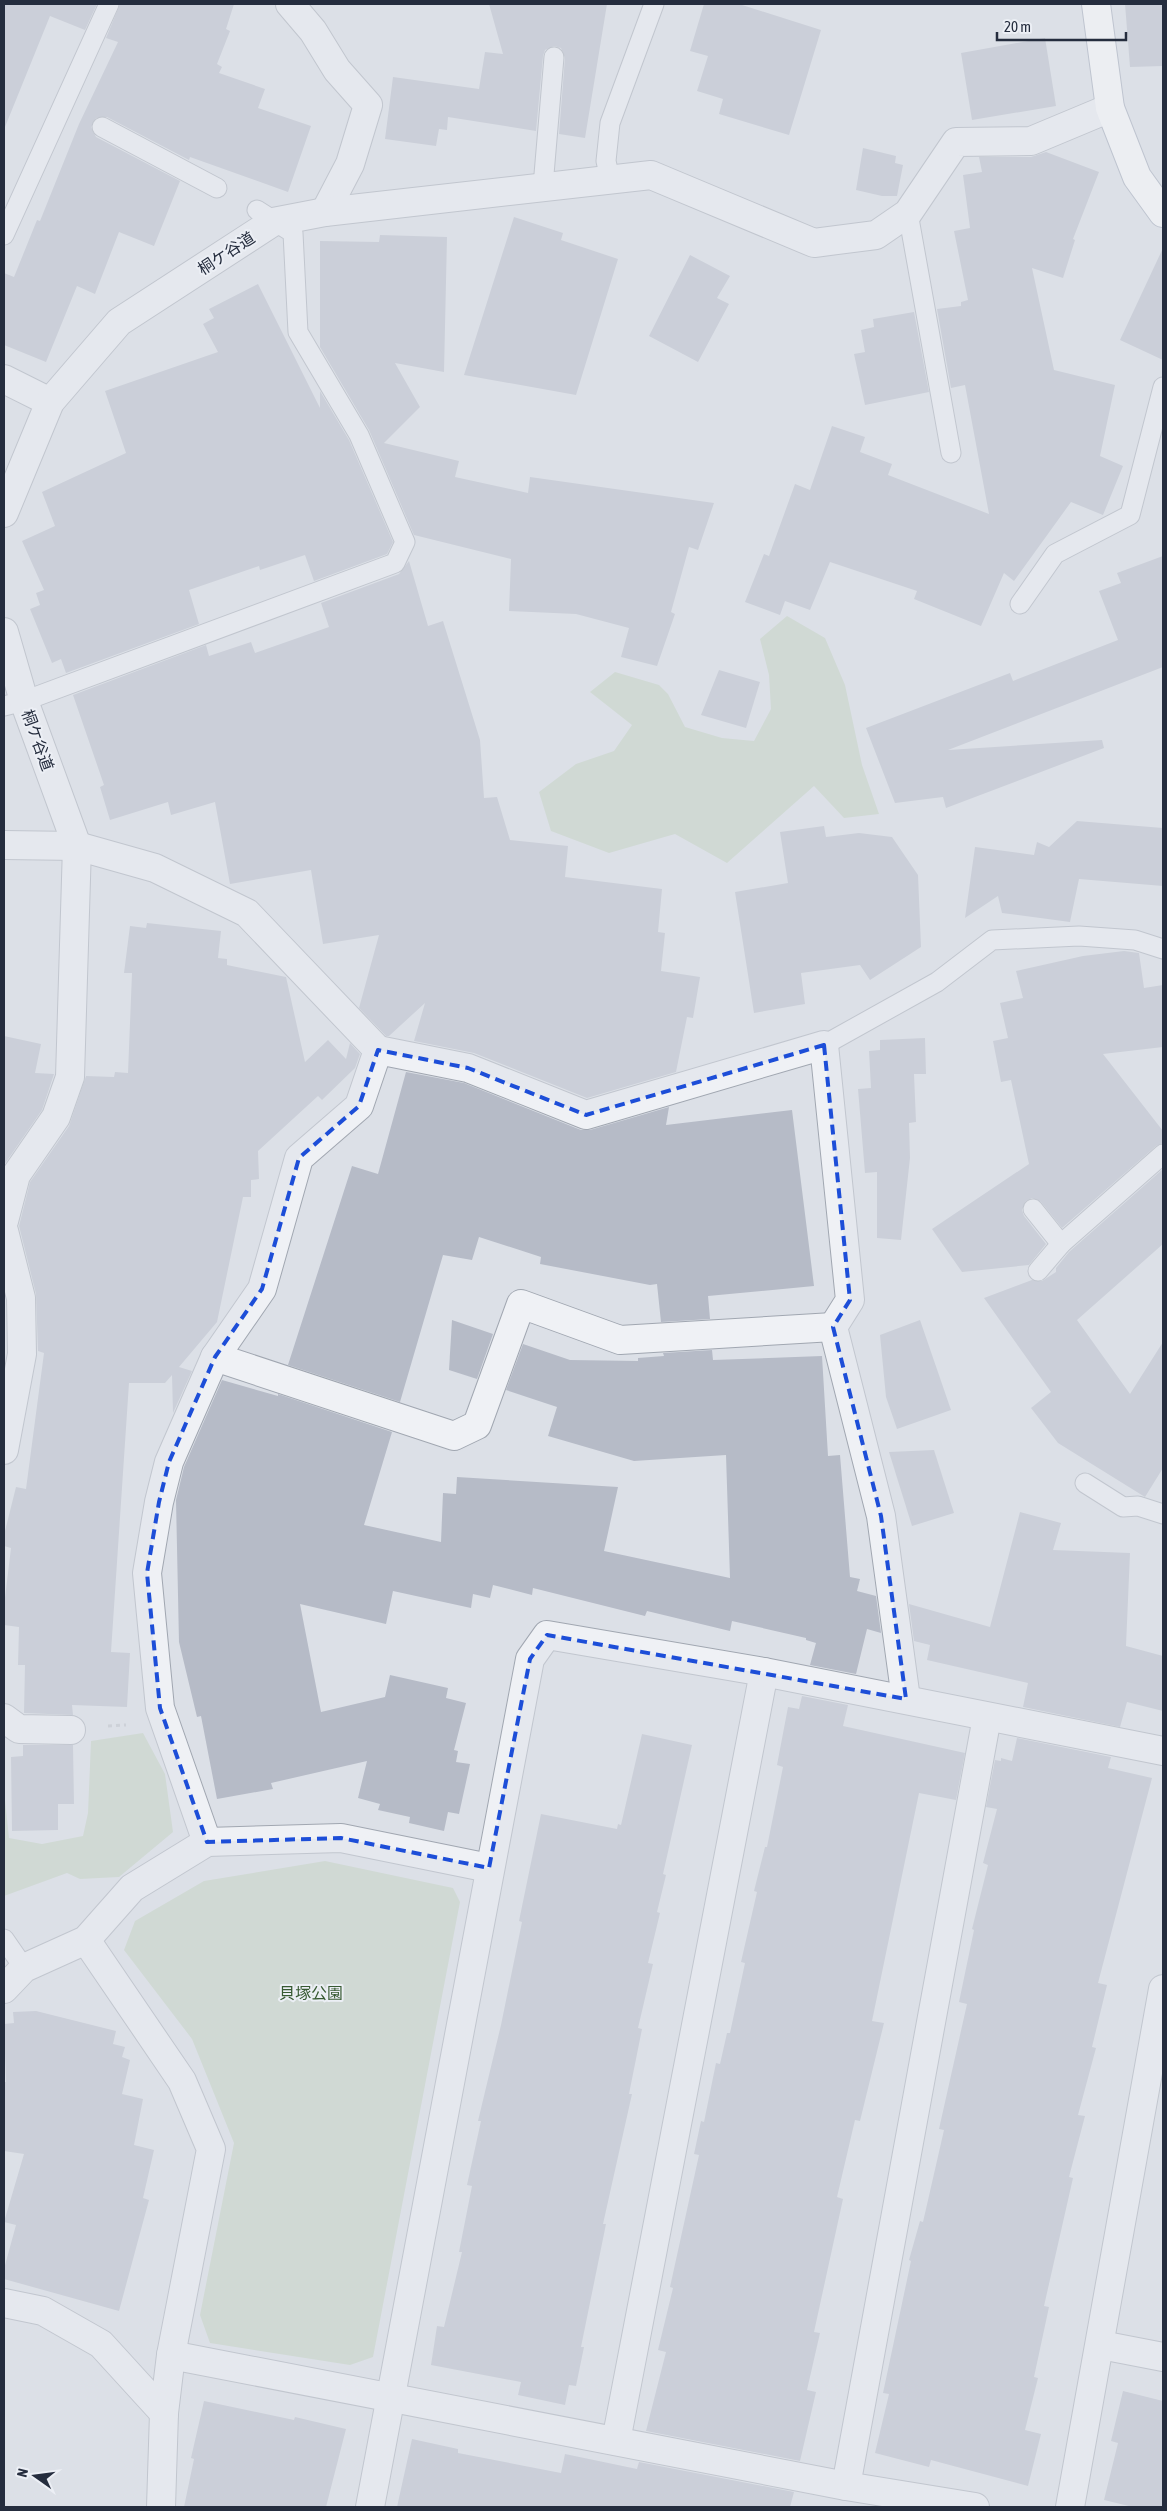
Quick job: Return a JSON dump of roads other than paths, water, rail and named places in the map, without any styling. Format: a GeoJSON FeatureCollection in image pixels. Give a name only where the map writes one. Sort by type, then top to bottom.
{"type":"FeatureCollection","features":[{"type":"Feature","properties":{"kind":"main road"},"geometry":{"type":"LineString","coordinates":[[1096,4],[1110,108],[1137,176],[1163,213]]}},
{"type":"Feature","properties":{"kind":"street"},"geometry":{"type":"LineString","coordinates":[[290,4],[313,30],[337,70],[368,105],[350,164],[325,212]]}},
{"type":"Feature","properties":{"kind":"street"},"geometry":{"type":"LineString","coordinates":[[908,213],[956,142],[1031,141],[1110,108]]}},
{"type":"Feature","properties":{"kind":"street","name":"桐ケ谷道"},"geometry":{"type":"LineString","coordinates":[[4,513],[50,402],[119,322],[265,216],[325,212],[651,175],[814,243],[876,235],[908,213]]}},
{"type":"Feature","properties":{"kind":"street"},"geometry":{"type":"LineString","coordinates":[[4,380],[50,402]]}},
{"type":"Feature","properties":{"kind":"street","name":"桐ケ谷道"},"geometry":{"type":"LineString","coordinates":[[4,632],[14,704],[77,846]]}},
{"type":"Feature","properties":{"kind":"street"},"geometry":{"type":"LineString","coordinates":[[4,844],[77,846],[155,868],[247,914],[378,1050],[468,1068],[586,1115],[824,1045],[850,1300],[833,1327],[881,1516],[906,1700]]}},
{"type":"Feature","properties":{"kind":"street"},"geometry":{"type":"LineString","coordinates":[[4,1221],[16,1175],[56,1117],[70,1077],[77,846]]}},
{"type":"Feature","properties":{"kind":"street"},"geometry":{"type":"LineString","coordinates":[[208,1842],[160,1708],[147,1573],[159,1502],[169,1462],[215,1357],[262,1289],[299,1158],[359,1106],[378,1050]]}},
{"type":"Feature","properties":{"kind":"street"},"geometry":{"type":"LineString","coordinates":[[4,1231],[21,1298],[22,1354],[4,1450]]}},
{"type":"Feature","properties":{"kind":"street"},"geometry":{"type":"LineString","coordinates":[[215,1357],[454,1436],[477,1425],[521,1304],[620,1340],[833,1327]]}},
{"type":"Feature","properties":{"kind":"street"},"geometry":{"type":"LineString","coordinates":[[370,2507],[530,1659],[548,1635],[764,1672],[1163,1751]]}},
{"type":"Feature","properties":{"kind":"street"},"geometry":{"type":"LineString","coordinates":[[616,2441],[764,1672]]}},
{"type":"Feature","properties":{"kind":"street"},"geometry":{"type":"LineString","coordinates":[[846,2486],[987,1717]]}},
{"type":"Feature","properties":{"kind":"street"},"geometry":{"type":"LineString","coordinates":[[4,1718],[19,1729],[70,1730]]}},
{"type":"Feature","properties":{"kind":"street"},"geometry":{"type":"LineString","coordinates":[[4,1989],[24,1968],[86,1940],[132,1888],[208,1842],[341,1838],[490,1868]]}},
{"type":"Feature","properties":{"kind":"street"},"geometry":{"type":"LineString","coordinates":[[86,1940],[182,2081],[211,2149],[171,2355],[164,2413],[160,2507]]}},
{"type":"Feature","properties":{"kind":"street"},"geometry":{"type":"LineString","coordinates":[[1070,2507],[1163,1989]]}},
{"type":"Feature","properties":{"kind":"street"},"geometry":{"type":"LineString","coordinates":[[4,2303],[42,2311],[101,2344],[164,2413]]}},
{"type":"Feature","properties":{"kind":"street"},"geometry":{"type":"LineString","coordinates":[[1100,2345],[1163,2357]]}},
{"type":"Feature","properties":{"kind":"street"},"geometry":{"type":"LineString","coordinates":[[171,2355],[846,2486],[974,2507]]}},
{"type":"Feature","properties":{"kind":"lane"},"geometry":{"type":"LineString","coordinates":[[4,235],[109,4]]}},
{"type":"Feature","properties":{"kind":"lane"},"geometry":{"type":"LineString","coordinates":[[610,179],[606,161],[610,123],[654,4]]}},
{"type":"Feature","properties":{"kind":"lane"},"geometry":{"type":"LineString","coordinates":[[543,186],[554,57]]}},
{"type":"Feature","properties":{"kind":"lane"},"geometry":{"type":"LineString","coordinates":[[102,128],[217,188]]}},
{"type":"Feature","properties":{"kind":"lane"},"geometry":{"type":"LineString","coordinates":[[908,213],[951,453]]}},
{"type":"Feature","properties":{"kind":"lane"},"geometry":{"type":"LineString","coordinates":[[14,704],[395,563],[405,542],[359,435],[298,332],[293,233],[265,216]]}},
{"type":"Feature","properties":{"kind":"lane"},"geometry":{"type":"LineString","coordinates":[[1020,604],[1055,554],[1130,515],[1163,387]]}},
{"type":"Feature","properties":{"kind":"lane"},"geometry":{"type":"LineString","coordinates":[[824,1045],[937,982],[992,940],[1079,936],[1135,940],[1163,949]]}},
{"type":"Feature","properties":{"kind":"lane"},"geometry":{"type":"LineString","coordinates":[[1038,1271],[1062,1244],[1163,1154]]}},
{"type":"Feature","properties":{"kind":"lane"},"geometry":{"type":"LineString","coordinates":[[1033,1210],[1062,1244]]}},
{"type":"Feature","properties":{"kind":"lane"},"geometry":{"type":"LineString","coordinates":[[1085,1483],[1123,1507],[1138,1506],[1163,1514]]}},
{"type":"Feature","properties":{"kind":"lane"},"geometry":{"type":"LineString","coordinates":[[4,1939],[24,1968]]}},
{"type":"Feature","properties":{"kind":"park label","name":"貝塚公園"},"geometry":{"type":"Point","coordinates":[311,1993]}}]}
